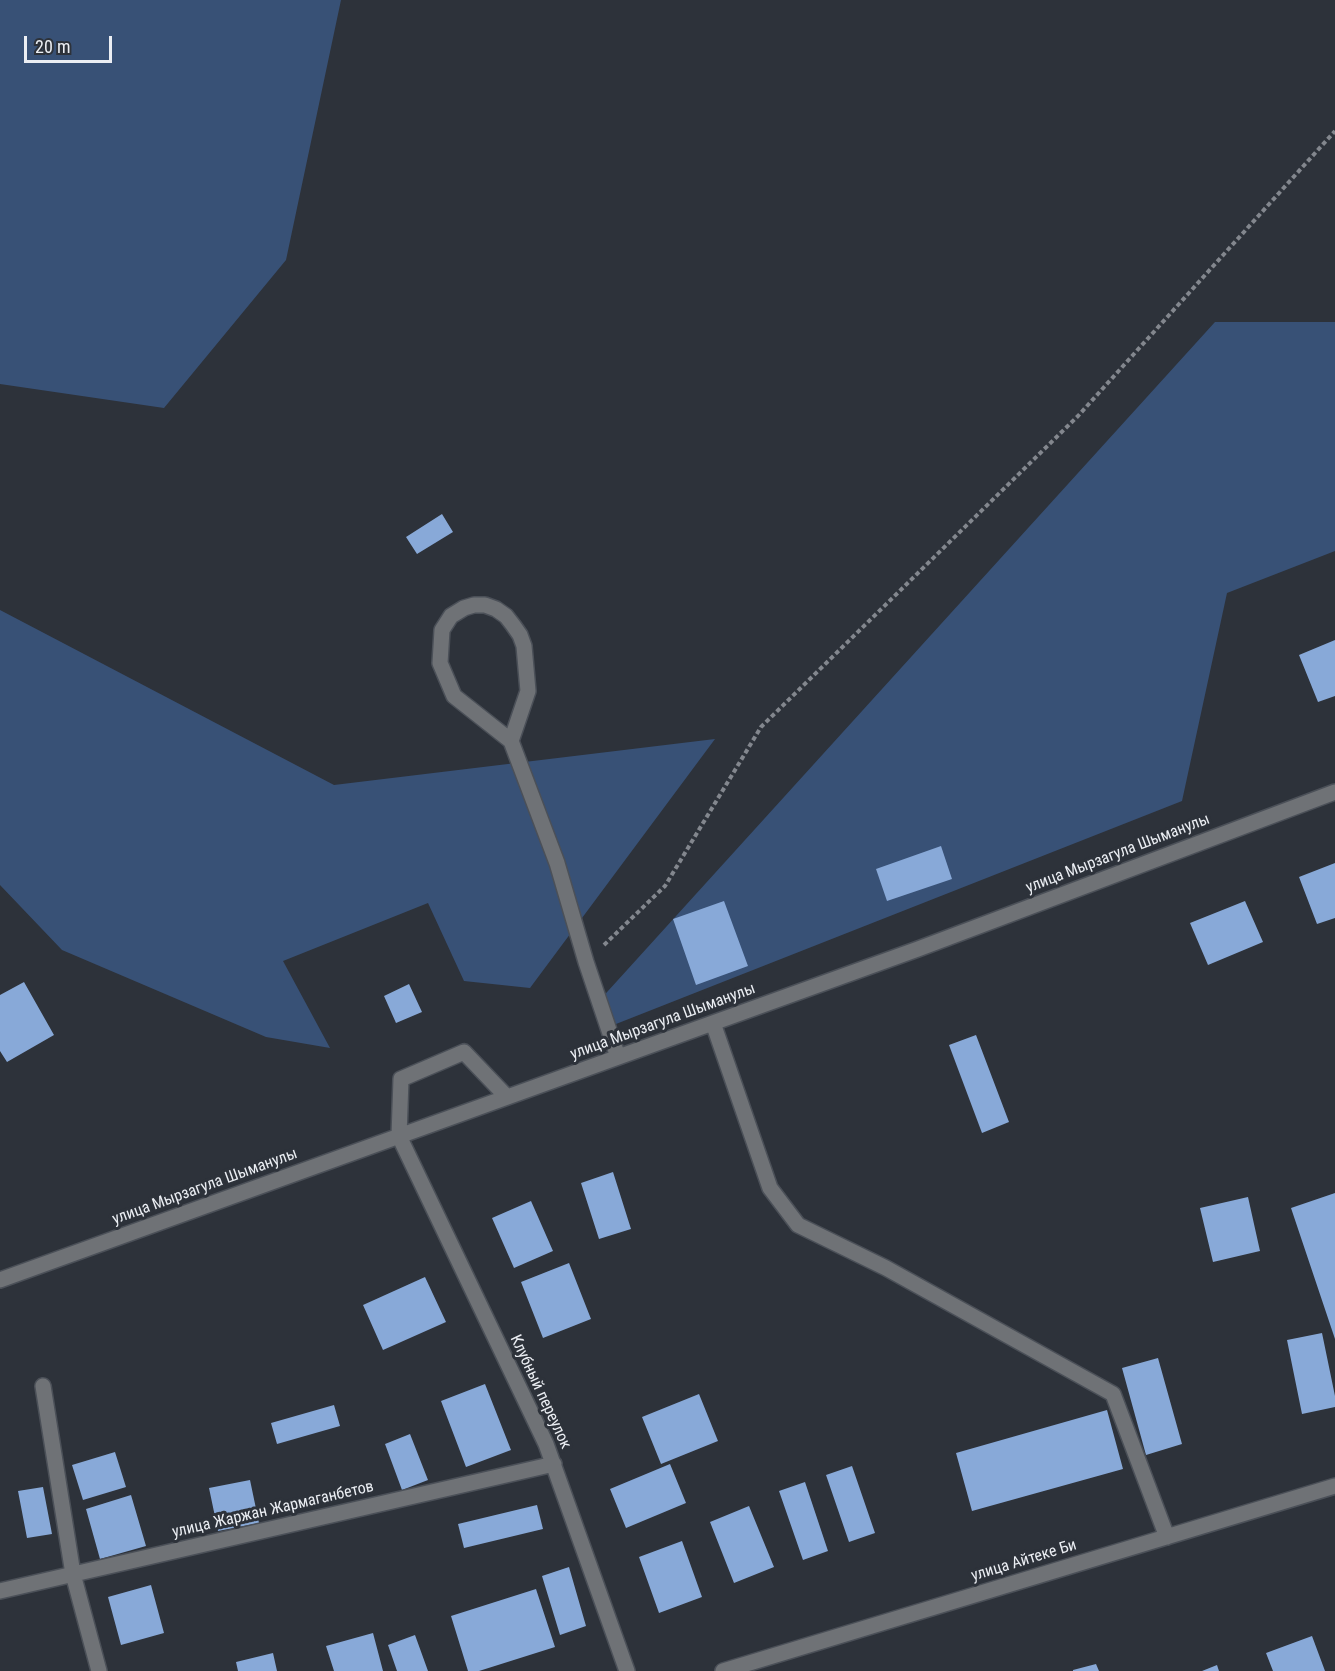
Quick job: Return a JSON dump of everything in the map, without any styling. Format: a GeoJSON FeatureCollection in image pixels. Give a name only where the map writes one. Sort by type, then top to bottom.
{"type":"FeatureCollection","features":[{"type":"Feature","properties":{"kind":"street"},"geometry":{"type":"LineString","coordinates":[[511,741],[528,691],[524,646],[520,635],[506,615],[496,609],[474,605],[464,608],[451,616],[442,630],[440,663],[454,696],[511,741],[557,863],[586,962],[618,1057]]}},
{"type":"Feature","properties":{"kind":"street","name":"улица Мырзагула Шыманулы"},"geometry":{"type":"LineString","coordinates":[[0,1280],[929,945],[1335,792]]}},
{"type":"Feature","properties":{"kind":"street"},"geometry":{"type":"LineString","coordinates":[[713,1023],[770,1188],[798,1225],[886,1268],[1113,1394],[1167,1537]]}},
{"type":"Feature","properties":{"kind":"street"},"geometry":{"type":"LineString","coordinates":[[399,1136],[401,1079],[464,1053],[506,1096]]}},
{"type":"Feature","properties":{"kind":"street","name":"Клубный переулок"},"geometry":{"type":"LineString","coordinates":[[399,1136],[546,1444],[627,1671]]}},
{"type":"Feature","properties":{"kind":"street"},"geometry":{"type":"LineString","coordinates":[[43,1386],[73,1574],[99,1671]]}},
{"type":"Feature","properties":{"kind":"street","name":"улица Жаржан Жармаганбетов"},"geometry":{"type":"LineString","coordinates":[[0,1591],[554,1464]]}},
{"type":"Feature","properties":{"kind":"street","name":"улица Айтеке Би"},"geometry":{"type":"LineString","coordinates":[[723,1671],[1335,1486]]}},
{"type":"Feature","properties":{"kind":"path"},"geometry":{"type":"LineString","coordinates":[[586,962],[665,886],[761,727],[1078,416],[1335,131]]}},
{"type":"Feature","properties":{"kind":"shaded area"},"geometry":{"type":"Polygon","coordinates":[[[0,0],[341,0],[286,260],[164,408],[0,384],[0,0]]]}},
{"type":"Feature","properties":{"kind":"shaded area"},"geometry":{"type":"Polygon","coordinates":[[[1215,322],[1335,322],[1335,551],[1227,593],[1182,801],[616,1024],[598,1002],[1215,322]]]}},
{"type":"Feature","properties":{"kind":"shaded area"},"geometry":{"type":"Polygon","coordinates":[[[0,610],[334,785],[715,739],[530,988],[464,981],[428,903],[283,961],[330,1048],[266,1037],[62,950],[0,885],[0,610]]]}},
{"type":"Feature","properties":{"kind":"building"},"geometry":{"type":"Polygon","coordinates":[[[442,514],[453,532],[417,554],[406,537],[442,514]]]}},
{"type":"Feature","properties":{"kind":"building"},"geometry":{"type":"Polygon","coordinates":[[[1335,640],[1335,696],[1318,702],[1299,655],[1335,640]]]}},
{"type":"Feature","properties":{"kind":"building"},"geometry":{"type":"Polygon","coordinates":[[[941,846],[952,879],[887,901],[876,869],[941,846]]]}},
{"type":"Feature","properties":{"kind":"building"},"geometry":{"type":"Polygon","coordinates":[[[1335,863],[1335,918],[1317,924],[1299,877],[1335,863]]]}},
{"type":"Feature","properties":{"kind":"building"},"geometry":{"type":"Polygon","coordinates":[[[724,901],[748,966],[696,985],[673,919],[724,901]]]}},
{"type":"Feature","properties":{"kind":"building"},"geometry":{"type":"Polygon","coordinates":[[[1245,901],[1263,942],[1208,965],[1190,923],[1245,901]]]}},
{"type":"Feature","properties":{"kind":"building"},"geometry":{"type":"Polygon","coordinates":[[[24,982],[54,1035],[7,1062],[0,1051],[0,995],[24,982]]]}},
{"type":"Feature","properties":{"kind":"building"},"geometry":{"type":"Polygon","coordinates":[[[409,984],[422,1012],[396,1023],[384,996],[409,984]]]}},
{"type":"Feature","properties":{"kind":"building"},"geometry":{"type":"Polygon","coordinates":[[[976,1035],[1009,1122],[982,1133],[949,1045],[976,1035]]]}},
{"type":"Feature","properties":{"kind":"building"},"geometry":{"type":"Polygon","coordinates":[[[613,1172],[631,1229],[599,1239],[581,1183],[613,1172]]]}},
{"type":"Feature","properties":{"kind":"building"},"geometry":{"type":"Polygon","coordinates":[[[1335,1193],[1335,1339],[1291,1208],[1335,1193]]]}},
{"type":"Feature","properties":{"kind":"building"},"geometry":{"type":"Polygon","coordinates":[[[1248,1197],[1260,1251],[1213,1262],[1200,1208],[1248,1197]]]}},
{"type":"Feature","properties":{"kind":"building"},"geometry":{"type":"Polygon","coordinates":[[[531,1201],[553,1251],[514,1268],[492,1218],[531,1201]]]}},
{"type":"Feature","properties":{"kind":"building"},"geometry":{"type":"Polygon","coordinates":[[[569,1263],[591,1319],[543,1338],[521,1282],[569,1263]]]}},
{"type":"Feature","properties":{"kind":"building"},"geometry":{"type":"Polygon","coordinates":[[[425,1277],[446,1322],[383,1350],[363,1305],[425,1277]]]}},
{"type":"Feature","properties":{"kind":"building"},"geometry":{"type":"Polygon","coordinates":[[[1322,1333],[1335,1396],[1335,1407],[1302,1414],[1287,1340],[1322,1333]]]}},
{"type":"Feature","properties":{"kind":"building"},"geometry":{"type":"Polygon","coordinates":[[[1158,1358],[1182,1444],[1146,1455],[1122,1368],[1158,1358]]]}},
{"type":"Feature","properties":{"kind":"building"},"geometry":{"type":"Polygon","coordinates":[[[485,1384],[511,1450],[466,1467],[441,1401],[485,1384]]]}},
{"type":"Feature","properties":{"kind":"building"},"geometry":{"type":"Polygon","coordinates":[[[699,1394],[718,1441],[661,1464],[642,1417],[699,1394]]]}},
{"type":"Feature","properties":{"kind":"building"},"geometry":{"type":"Polygon","coordinates":[[[334,1405],[340,1426],[277,1444],[271,1423],[334,1405]]]}},
{"type":"Feature","properties":{"kind":"building"},"geometry":{"type":"Polygon","coordinates":[[[1107,1410],[1123,1469],[972,1511],[956,1453],[1107,1410]]]}},
{"type":"Feature","properties":{"kind":"building"},"geometry":{"type":"Polygon","coordinates":[[[410,1434],[428,1480],[402,1490],[385,1444],[410,1434]]]}},
{"type":"Feature","properties":{"kind":"building"},"geometry":{"type":"Polygon","coordinates":[[[115,1452],[126,1487],[83,1500],[72,1465],[115,1452]]]}},
{"type":"Feature","properties":{"kind":"building"},"geometry":{"type":"Polygon","coordinates":[[[670,1464],[686,1503],[626,1528],[610,1489],[670,1464]]]}},
{"type":"Feature","properties":{"kind":"building"},"geometry":{"type":"Polygon","coordinates":[[[852,1466],[875,1533],[849,1542],[826,1475],[852,1466]]]}},
{"type":"Feature","properties":{"kind":"building"},"geometry":{"type":"Polygon","coordinates":[[[250,1480],[259,1523],[218,1531],[209,1488],[250,1480]]]}},
{"type":"Feature","properties":{"kind":"building"},"geometry":{"type":"Polygon","coordinates":[[[805,1482],[828,1551],[803,1560],[779,1491],[805,1482]]]}},
{"type":"Feature","properties":{"kind":"building"},"geometry":{"type":"Polygon","coordinates":[[[43,1487],[52,1534],[27,1538],[18,1491],[43,1487]]]}},
{"type":"Feature","properties":{"kind":"building"},"geometry":{"type":"Polygon","coordinates":[[[131,1495],[146,1546],[100,1559],[86,1509],[131,1495]]]}},
{"type":"Feature","properties":{"kind":"building"},"geometry":{"type":"Polygon","coordinates":[[[537,1505],[543,1529],[464,1548],[458,1524],[537,1505]]]}},
{"type":"Feature","properties":{"kind":"building"},"geometry":{"type":"Polygon","coordinates":[[[749,1506],[774,1567],[734,1583],[710,1522],[749,1506]]]}},
{"type":"Feature","properties":{"kind":"building"},"geometry":{"type":"Polygon","coordinates":[[[682,1541],[702,1597],[659,1613],[639,1557],[682,1541]]]}},
{"type":"Feature","properties":{"kind":"building"},"geometry":{"type":"Polygon","coordinates":[[[569,1567],[586,1626],[560,1635],[542,1576],[569,1567]]]}},
{"type":"Feature","properties":{"kind":"building"},"geometry":{"type":"Polygon","coordinates":[[[151,1585],[164,1633],[121,1645],[108,1597],[151,1585]]]}},
{"type":"Feature","properties":{"kind":"building"},"geometry":{"type":"Polygon","coordinates":[[[536,1589],[555,1647],[479,1671],[468,1671],[451,1616],[536,1589]]]}},
{"type":"Feature","properties":{"kind":"building"},"geometry":{"type":"Polygon","coordinates":[[[373,1633],[383,1671],[334,1671],[326,1646],[373,1633]]]}},
{"type":"Feature","properties":{"kind":"building"},"geometry":{"type":"Polygon","coordinates":[[[415,1635],[428,1671],[397,1671],[388,1645],[415,1635]]]}},
{"type":"Feature","properties":{"kind":"building"},"geometry":{"type":"Polygon","coordinates":[[[1312,1636],[1325,1671],[1273,1671],[1266,1653],[1312,1636]]]}},
{"type":"Feature","properties":{"kind":"building"},"geometry":{"type":"Polygon","coordinates":[[[273,1653],[277,1671],[238,1671],[236,1662],[273,1653]]]}},
{"type":"Feature","properties":{"kind":"building"},"geometry":{"type":"Polygon","coordinates":[[[1096,1664],[1099,1671],[1073,1671],[1073,1670],[1096,1664]]]}},
{"type":"Feature","properties":{"kind":"building"},"geometry":{"type":"Polygon","coordinates":[[[1217,1665],[1219,1671],[1202,1671],[1217,1665]]]}}]}
